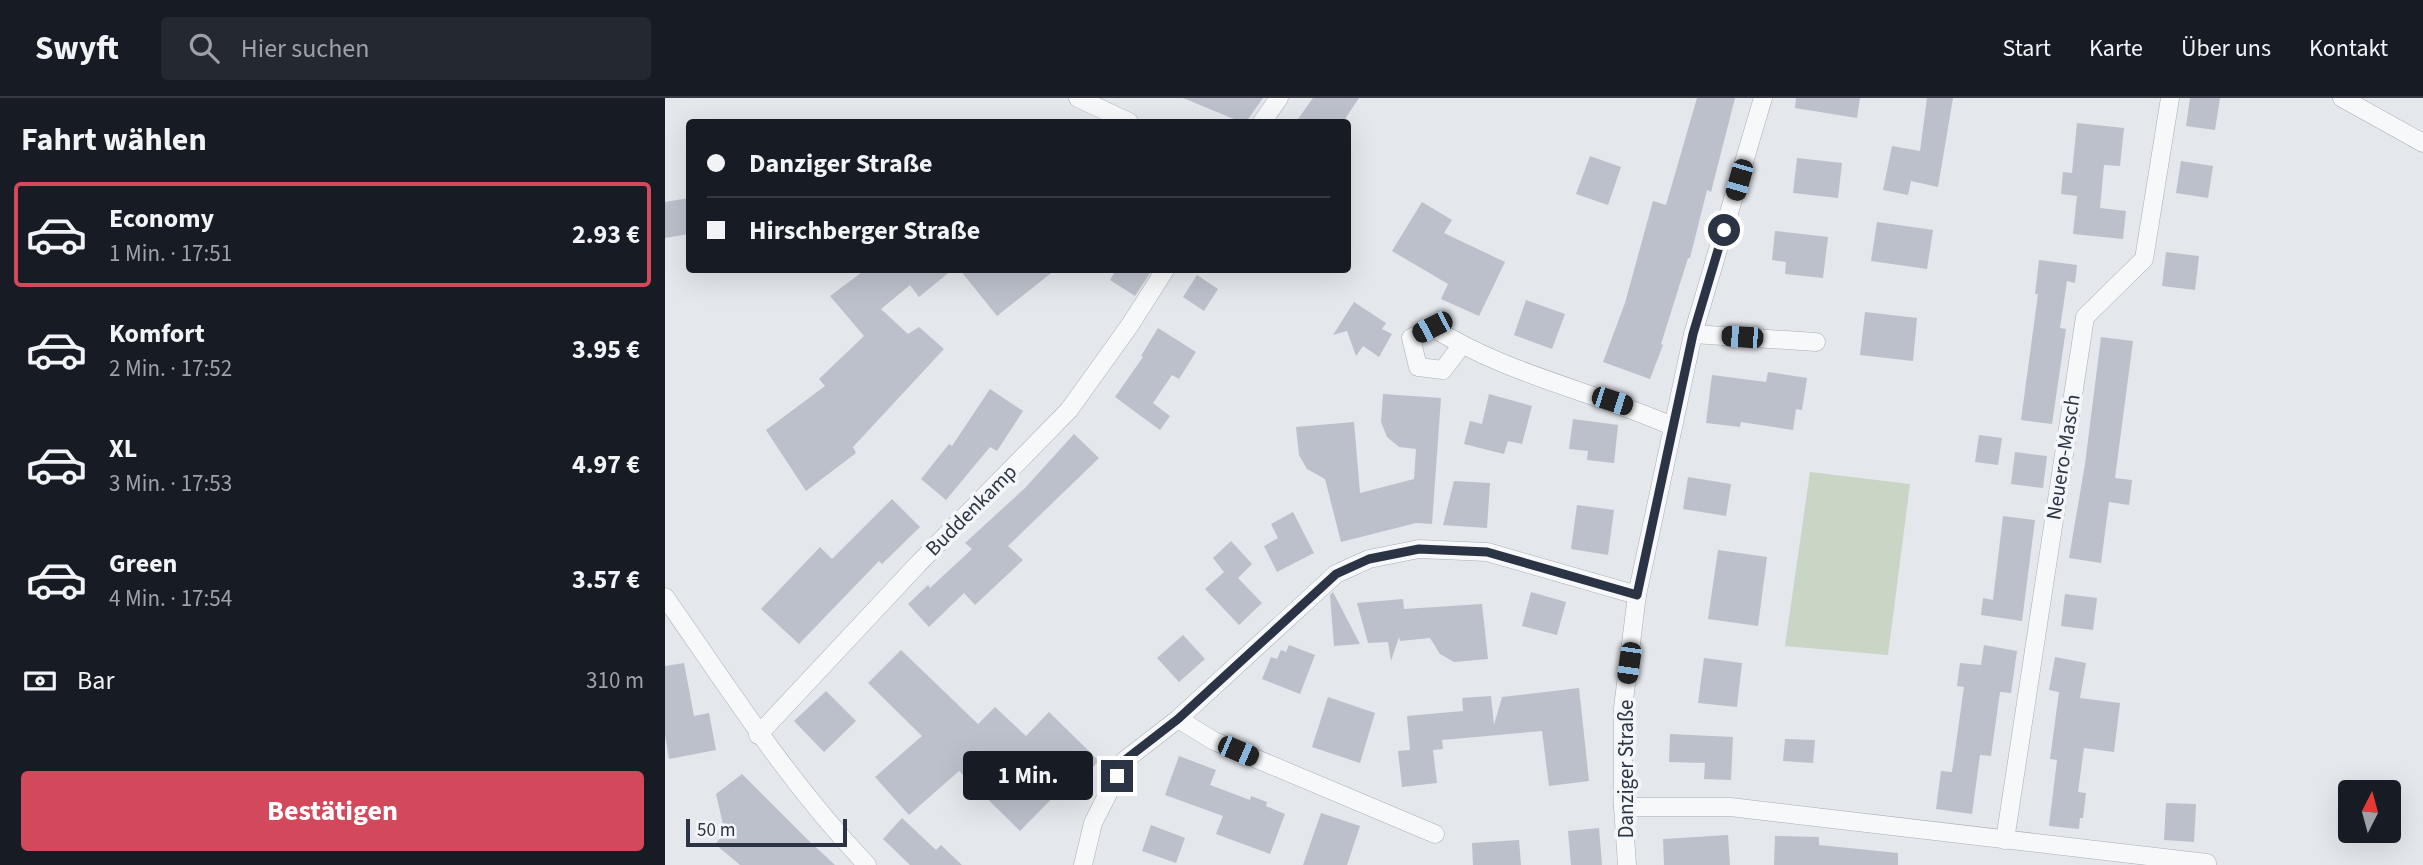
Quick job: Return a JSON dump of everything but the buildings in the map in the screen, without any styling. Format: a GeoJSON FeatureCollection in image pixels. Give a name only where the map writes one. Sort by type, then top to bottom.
{"type":"FeatureCollection","features":[{"type":"Feature","properties":{"kind":"street"},"geometry":{"type":"LineString","coordinates":[[1078,98],[1123,119]]}},
{"type":"Feature","properties":{"kind":"street"},"geometry":{"type":"LineString","coordinates":[[1264,119],[1279,98]]}},
{"type":"Feature","properties":{"kind":"street","name":"Danziger Straße"},"geometry":{"type":"LineString","coordinates":[[1627,865],[1623,807],[1623,708],[1637,595],[1693,334],[1763,98]]}},
{"type":"Feature","properties":{"kind":"street","name":"Neuero-Masch"},"geometry":{"type":"LineString","coordinates":[[2004,840],[2085,317],[2144,259],[2170,98]]}},
{"type":"Feature","properties":{"kind":"street"},"geometry":{"type":"LineString","coordinates":[[2342,98],[2423,143]]}},
{"type":"Feature","properties":{"kind":"street","name":"Buddenkamp"},"geometry":{"type":"LineString","coordinates":[[758,734],[918,564],[1069,410],[1130,325],[1163,273]]}},
{"type":"Feature","properties":{"kind":"street"},"geometry":{"type":"LineString","coordinates":[[1693,334],[1816,342]]}},
{"type":"Feature","properties":{"kind":"street"},"geometry":{"type":"LineString","coordinates":[[1461,346],[1490,359],[1631,408],[1672,426]]}},
{"type":"Feature","properties":{"kind":"street"},"geometry":{"type":"LineString","coordinates":[[1083,865],[1093,822],[1125,760],[1178,719],[1336,574],[1369,559],[1419,549],[1487,552],[1637,595]]}},
{"type":"Feature","properties":{"kind":"street"},"geometry":{"type":"LineString","coordinates":[[665,597],[758,734],[833,829],[867,865]]}},
{"type":"Feature","properties":{"kind":"street"},"geometry":{"type":"LineString","coordinates":[[1178,719],[1214,741],[1435,834]]}},
{"type":"Feature","properties":{"kind":"street"},"geometry":{"type":"LineString","coordinates":[[1623,807],[1730,807],[2207,864]]}},
{"type":"Feature","properties":{"kind":"green space"},"geometry":{"type":"Polygon","coordinates":[[[1810,472],[1910,484],[1888,655],[1785,646],[1810,472]]]}},
{"type":"Feature","properties":{"kind":"route"},"geometry":{"type":"LineString","coordinates":[[1117,776],[1125,760],[1178,719],[1336,574],[1369,559],[1419,549],[1487,552],[1637,595],[1693,334],[1724,230]]}}]}
